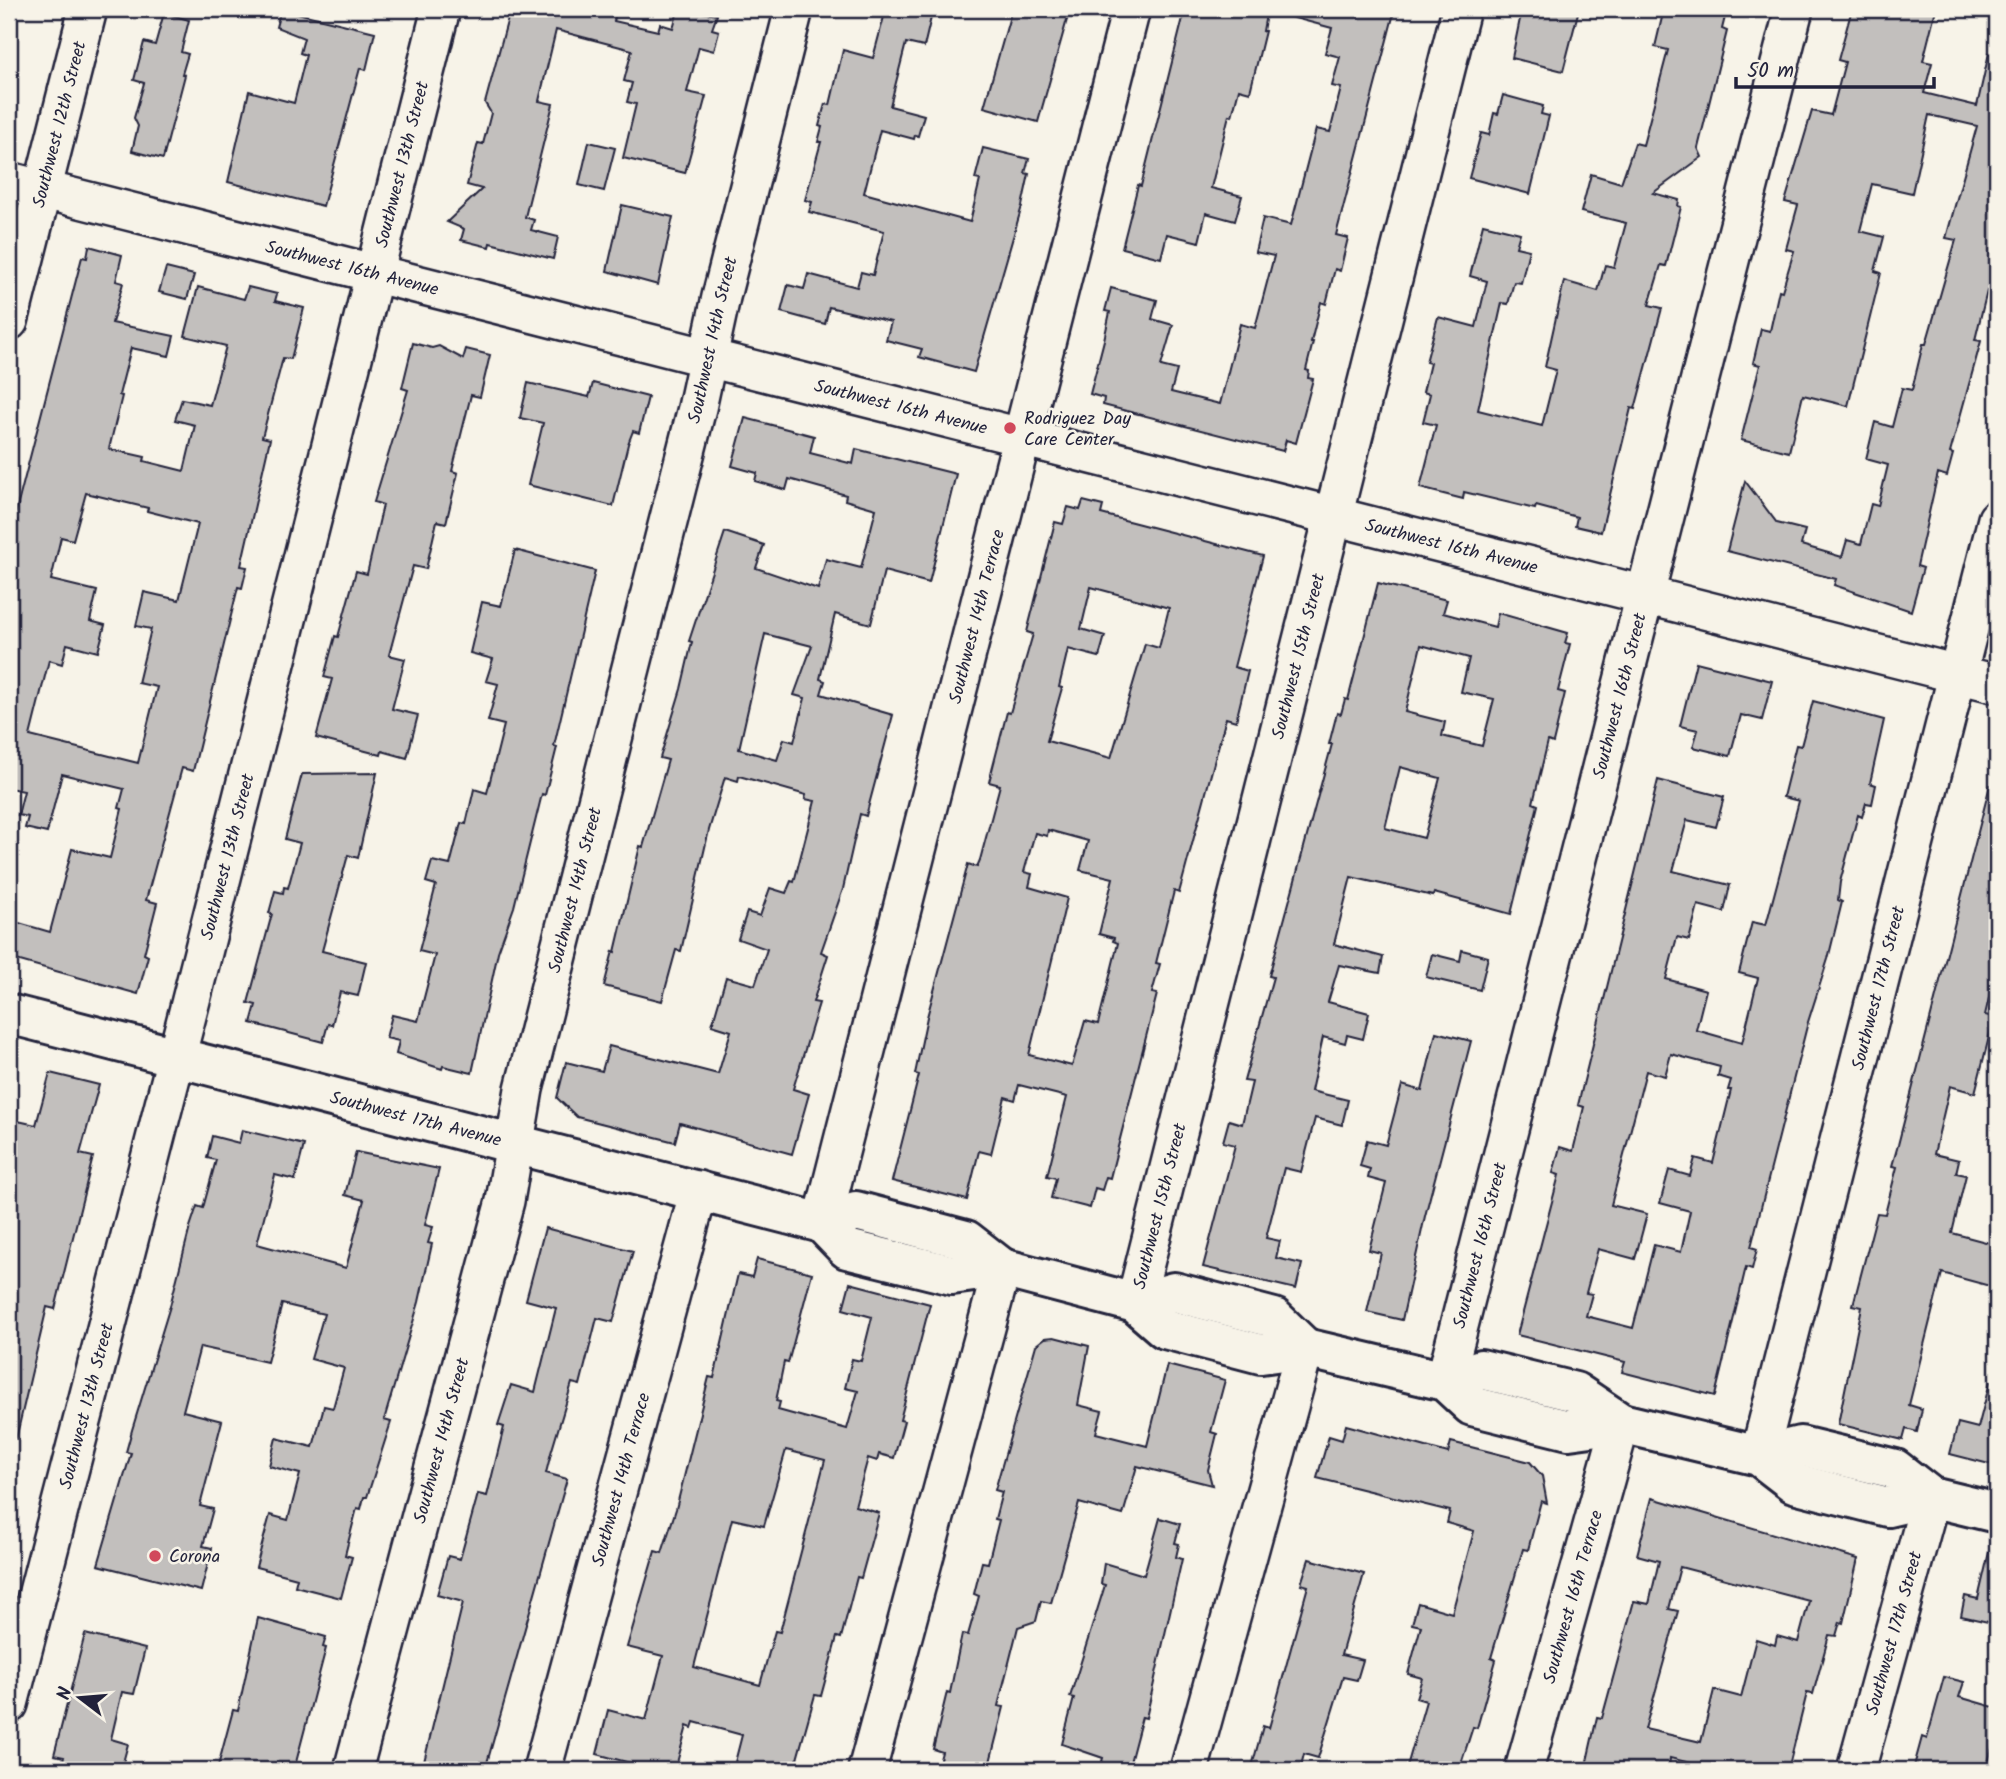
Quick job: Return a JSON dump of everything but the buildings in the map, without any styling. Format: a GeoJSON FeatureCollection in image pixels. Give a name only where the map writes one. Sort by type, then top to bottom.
{"type":"FeatureCollection","features":[{"type":"Feature","properties":{"kind":"main road","name":"Southwest 17th Avenue"},"geometry":{"type":"LineString","coordinates":[[9,1014],[822,1223]]}},
{"type":"Feature","properties":{"kind":"main road"},"geometry":{"type":"LineString","coordinates":[[822,1223],[847,1249],[953,1275],[1002,1268],[1135,1303],[1165,1329],[1261,1354],[1305,1348],[1445,1381],[1472,1406],[1569,1430],[1621,1423],[1759,1456],[1794,1483],[1888,1507],[1931,1497],[1997,1513]]}},
{"type":"Feature","properties":{"kind":"street","name":"Southwest 12th Street"},"geometry":{"type":"LineString","coordinates":[[9,321],[25,185],[88,9]]}},
{"type":"Feature","properties":{"kind":"street","name":"Southwest 13th Street"},"geometry":{"type":"LineString","coordinates":[[9,1704],[376,273],[441,9]]}},
{"type":"Feature","properties":{"kind":"street","name":"Southwest 14th Street"},"geometry":{"type":"LineString","coordinates":[[353,1770],[505,1201],[524,1089],[709,358],[721,297],[794,9]]}},
{"type":"Feature","properties":{"kind":"street","name":"Southwest 14th Terrace"},"geometry":{"type":"LineString","coordinates":[[822,1223],[1131,9]]}},
{"type":"Feature","properties":{"kind":"street","name":"Southwest 15th Street"},"geometry":{"type":"LineString","coordinates":[[1135,1303],[1461,9]]}},
{"type":"Feature","properties":{"kind":"street","name":"Southwest 16th Street"},"geometry":{"type":"LineString","coordinates":[[1445,1381],[1794,9]]}},
{"type":"Feature","properties":{"kind":"street","name":"Southwest 16th Avenue"},"geometry":{"type":"LineString","coordinates":[[25,185],[1997,684]]}},
{"type":"Feature","properties":{"kind":"street","name":"Southwest 17th Street"},"geometry":{"type":"LineString","coordinates":[[1759,1456],[1997,519]]}},
{"type":"Feature","properties":{"kind":"street","name":"Southwest 14th Terrace"},"geometry":{"type":"LineString","coordinates":[[542,1770],[699,1190]]}},
{"type":"Feature","properties":{"kind":"street"},"geometry":{"type":"LineString","coordinates":[[867,1770],[1002,1268]]}},
{"type":"Feature","properties":{"kind":"street"},"geometry":{"type":"LineString","coordinates":[[1189,1770],[1305,1348]]}},
{"type":"Feature","properties":{"kind":"street","name":"Southwest 16th Terrace"},"geometry":{"type":"LineString","coordinates":[[1524,1770],[1621,1423]]}},
{"type":"Feature","properties":{"kind":"street","name":"Southwest 17th Street"},"geometry":{"type":"LineString","coordinates":[[1856,1770],[1931,1497]]}},
{"type":"Feature","properties":{"kind":"place","name":"Rodriguez Day Care Center"},"geometry":{"type":"Point","coordinates":[1010,428]}},
{"type":"Feature","properties":{"kind":"place","name":"Corona"},"geometry":{"type":"Point","coordinates":[155,1556]}}]}
